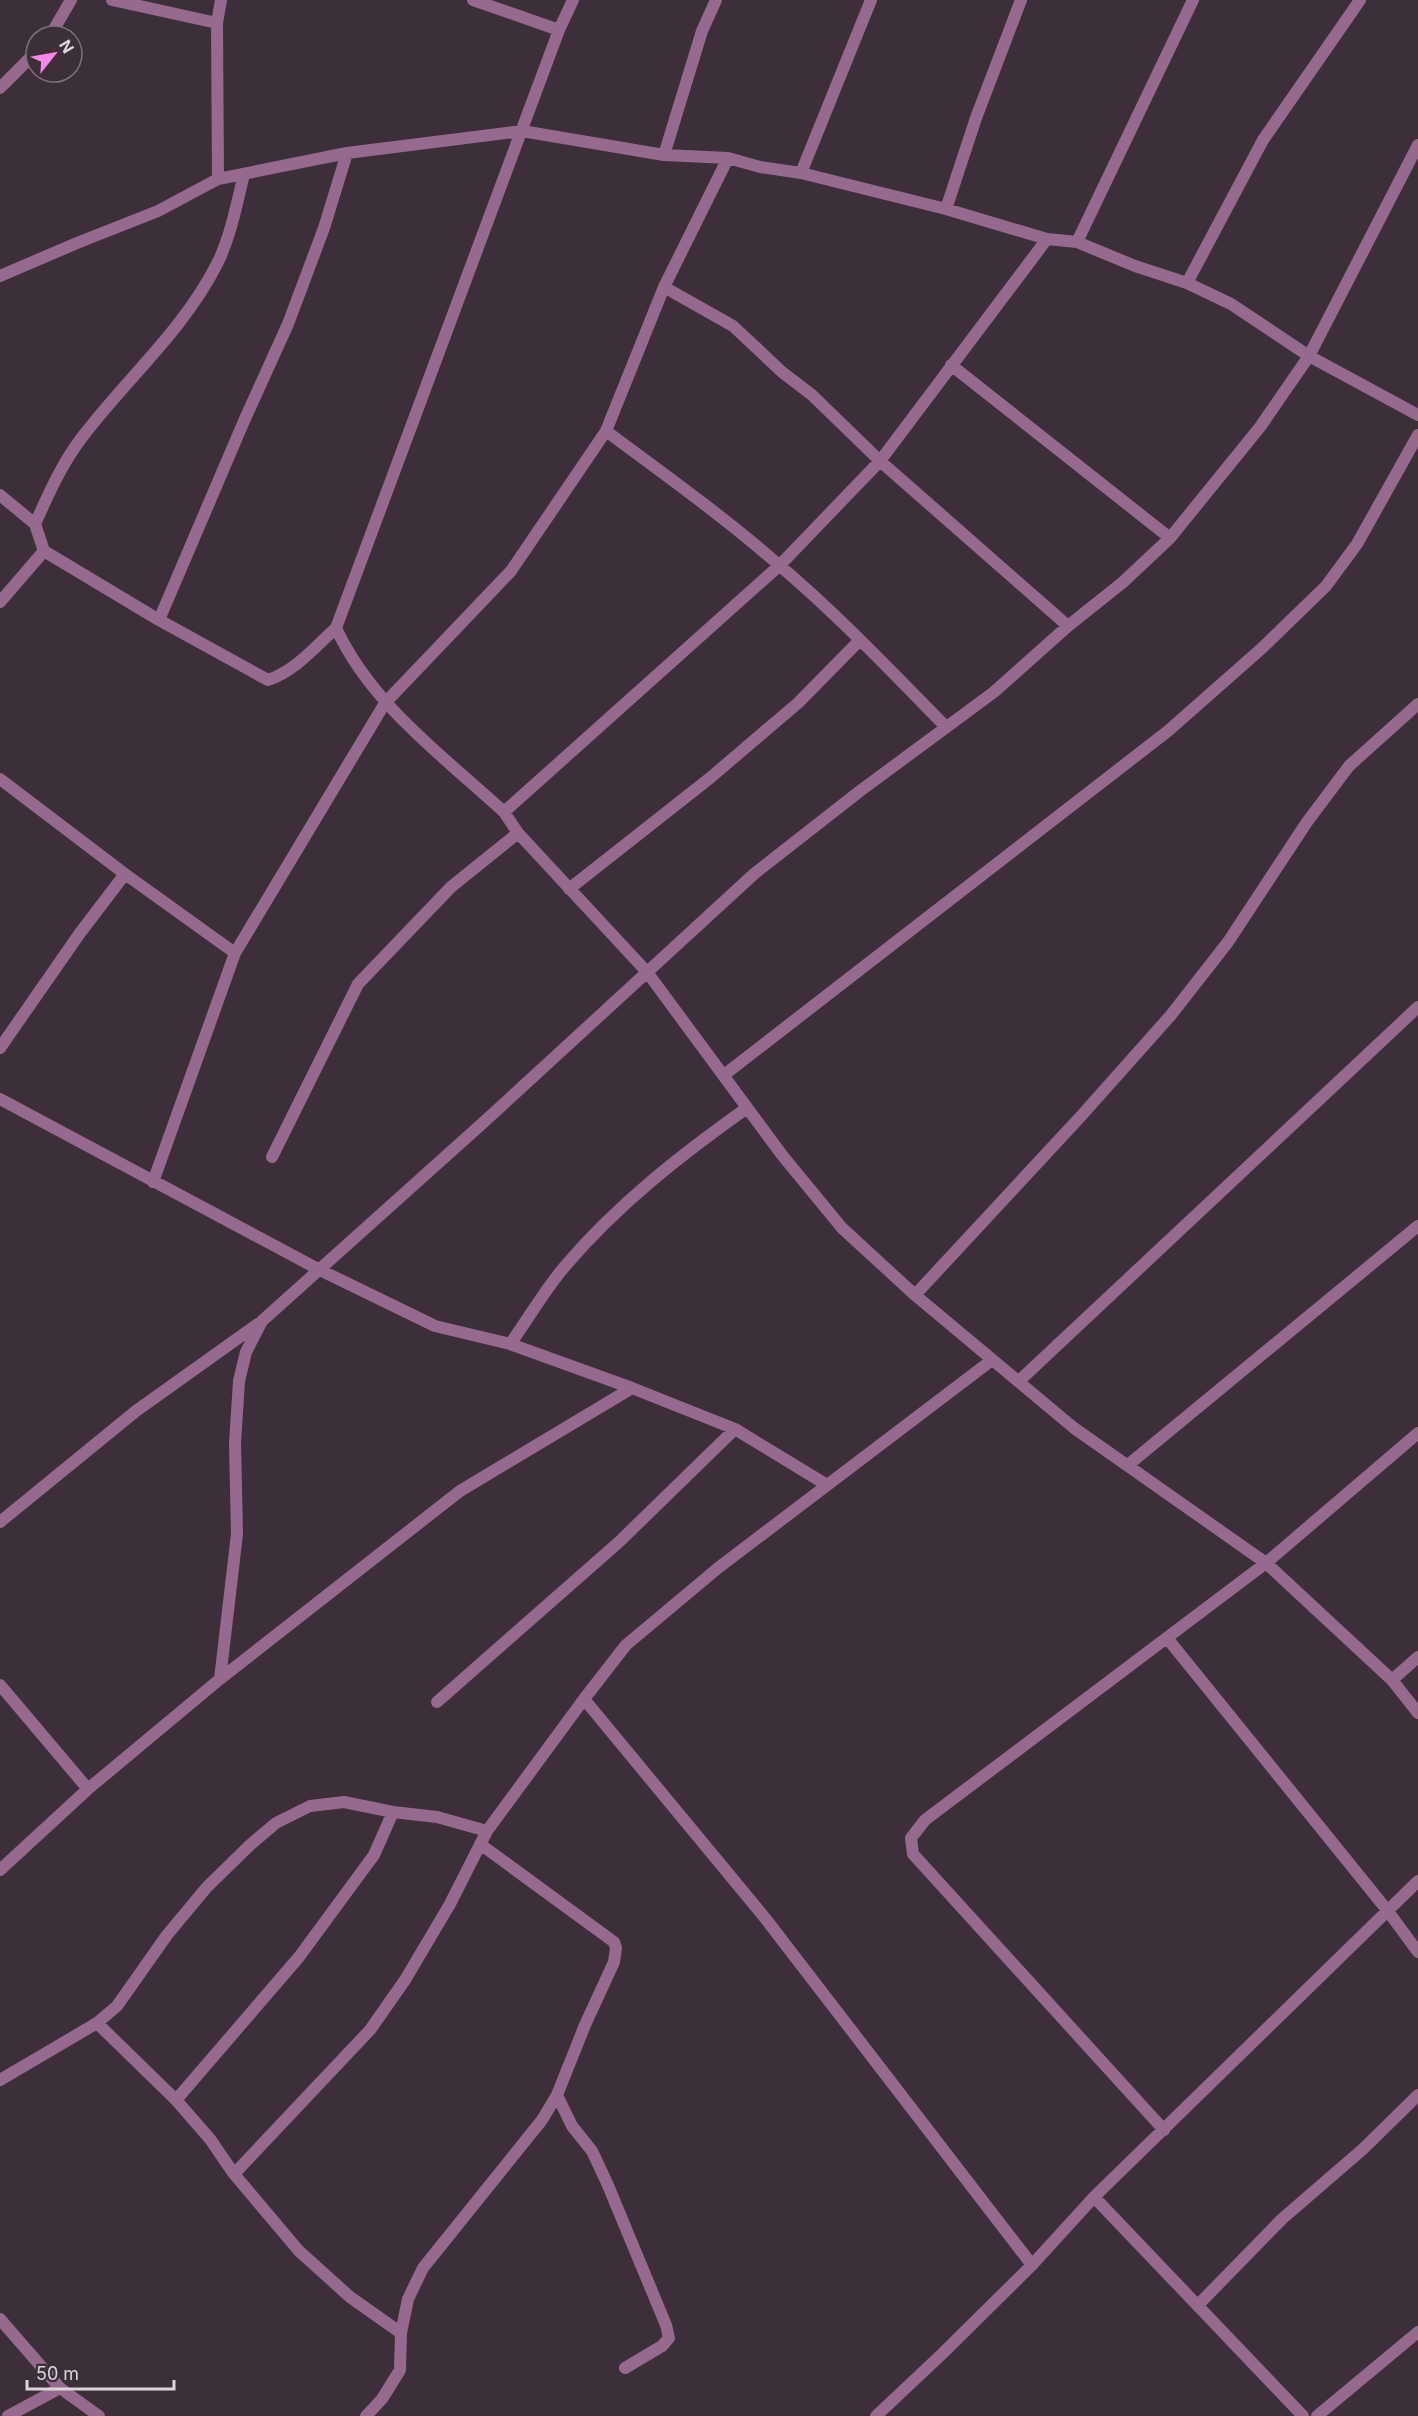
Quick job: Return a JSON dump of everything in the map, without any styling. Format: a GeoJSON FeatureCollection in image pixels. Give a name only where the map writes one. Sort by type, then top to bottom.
{"type":"FeatureCollection","features":[{"type":"Feature","properties":{"kind":"street"},"geometry":{"type":"LineString","coordinates":[[57,24],[71,0]]}},
{"type":"Feature","properties":{"kind":"street"},"geometry":{"type":"LineString","coordinates":[[111,0],[217,23]]}},
{"type":"Feature","properties":{"kind":"street"},"geometry":{"type":"LineString","coordinates":[[218,179],[217,23],[221,0]]}},
{"type":"Feature","properties":{"kind":"street"},"geometry":{"type":"LineString","coordinates":[[473,0],[559,30]]}},
{"type":"Feature","properties":{"kind":"street"},"geometry":{"type":"LineString","coordinates":[[0,495],[35,524],[44,552],[159,620],[268,680],[281,676],[291,668],[336,628],[559,30],[573,0]]}},
{"type":"Feature","properties":{"kind":"street"},"geometry":{"type":"LineString","coordinates":[[664,155],[702,31],[716,0]]}},
{"type":"Feature","properties":{"kind":"street"},"geometry":{"type":"LineString","coordinates":[[801,173],[871,0]]}},
{"type":"Feature","properties":{"kind":"street"},"geometry":{"type":"LineString","coordinates":[[946,209],[979,108],[1021,0]]}},
{"type":"Feature","properties":{"kind":"street"},"geometry":{"type":"LineString","coordinates":[[1077,242],[1193,0]]}},
{"type":"Feature","properties":{"kind":"street"},"geometry":{"type":"LineString","coordinates":[[1187,283],[1263,140],[1360,0]]}},
{"type":"Feature","properties":{"kind":"street"},"geometry":{"type":"LineString","coordinates":[[0,88],[24,64]]}},
{"type":"Feature","properties":{"kind":"street"},"geometry":{"type":"LineString","coordinates":[[0,276],[158,212],[218,179],[348,153],[522,130],[664,155],[728,158],[760,167],[801,173],[946,209],[1047,239],[1077,242],[1135,266],[1187,283],[1231,304],[1309,356],[1418,415]]}},
{"type":"Feature","properties":{"kind":"street"},"geometry":{"type":"LineString","coordinates":[[0,1522],[136,1411],[262,1321],[485,1121],[754,874],[994,692],[1068,626],[1122,583],[1170,538],[1260,427],[1309,356],[1418,145]]}},
{"type":"Feature","properties":{"kind":"street"},"geometry":{"type":"LineString","coordinates":[[159,620],[288,324],[324,228],[348,153]]}},
{"type":"Feature","properties":{"kind":"street"},"geometry":{"type":"LineString","coordinates":[[153,1182],[235,953],[386,703],[511,571],[606,431],[664,287],[728,158]]}},
{"type":"Feature","properties":{"kind":"street"},"geometry":{"type":"LineString","coordinates":[[35,524],[59,471],[83,435],[165,342],[195,301],[219,260],[244,174]]}},
{"type":"Feature","properties":{"kind":"street"},"geometry":{"type":"LineString","coordinates":[[504,812],[780,565],[880,461],[1047,239]]}},
{"type":"Feature","properties":{"kind":"street"},"geometry":{"type":"LineString","coordinates":[[664,287],[733,326],[782,372],[812,395],[880,461],[1068,626]]}},
{"type":"Feature","properties":{"kind":"street"},"geometry":{"type":"LineString","coordinates":[[951,365],[1170,538]]}},
{"type":"Feature","properties":{"kind":"street"},"geometry":{"type":"LineString","coordinates":[[606,431],[687,491],[780,565],[860,640],[946,727]]}},
{"type":"Feature","properties":{"kind":"street"},"geometry":{"type":"LineString","coordinates":[[724,1075],[1168,731],[1261,649],[1326,586],[1357,544],[1418,435]]}},
{"type":"Feature","properties":{"kind":"street"},"geometry":{"type":"LineString","coordinates":[[0,602],[44,552]]}},
{"type":"Feature","properties":{"kind":"street"},"geometry":{"type":"LineString","coordinates":[[336,628],[348,653],[366,681],[386,703],[504,812],[518,833],[646,972],[747,1108],[842,1228],[915,1295],[1074,1428],[1266,1563],[1392,1680],[1418,1713]]}},
{"type":"Feature","properties":{"kind":"street"},"geometry":{"type":"LineString","coordinates":[[569,889],[711,778],[798,703],[860,640]]}},
{"type":"Feature","properties":{"kind":"street"},"geometry":{"type":"LineString","coordinates":[[915,1295],[1171,1015],[1228,942],[1307,822],[1349,766],[1418,704]]}},
{"type":"Feature","properties":{"kind":"street"},"geometry":{"type":"LineString","coordinates":[[0,779],[125,874],[235,953]]}},
{"type":"Feature","properties":{"kind":"street"},"geometry":{"type":"LineString","coordinates":[[272,1157],[358,984],[451,887],[518,833]]}},
{"type":"Feature","properties":{"kind":"street"},"geometry":{"type":"LineString","coordinates":[[0,1048],[80,933],[125,874]]}},
{"type":"Feature","properties":{"kind":"street"},"geometry":{"type":"LineString","coordinates":[[1019,1381],[1418,1007]]}},
{"type":"Feature","properties":{"kind":"street"},"geometry":{"type":"LineString","coordinates":[[0,1099],[318,1269],[435,1326],[510,1344],[632,1388],[735,1429],[826,1485]]}},
{"type":"Feature","properties":{"kind":"street"},"geometry":{"type":"LineString","coordinates":[[510,1344],[566,1265],[603,1228],[644,1188],[697,1144],[747,1108]]}},
{"type":"Feature","properties":{"kind":"street"},"geometry":{"type":"LineString","coordinates":[[1128,1465],[1418,1226]]}},
{"type":"Feature","properties":{"kind":"street"},"geometry":{"type":"LineString","coordinates":[[220,1679],[237,1534],[235,1443],[239,1381],[246,1352],[262,1321]]}},
{"type":"Feature","properties":{"kind":"street"},"geometry":{"type":"LineString","coordinates":[[234,2174],[369,2030],[405,1980],[450,1904],[487,1831],[626,1645],[718,1568],[992,1360]]}},
{"type":"Feature","properties":{"kind":"street"},"geometry":{"type":"LineString","coordinates":[[0,1870],[88,1789],[220,1679],[460,1491],[632,1388]]}},
{"type":"Feature","properties":{"kind":"street"},"geometry":{"type":"LineString","coordinates":[[437,1702],[619,1542],[735,1429]]}},
{"type":"Feature","properties":{"kind":"street"},"geometry":{"type":"LineString","coordinates":[[1164,2130],[913,1854],[911,1838],[925,1820],[1266,1563],[1418,1433]]}},
{"type":"Feature","properties":{"kind":"street"},"geometry":{"type":"LineString","coordinates":[[1167,1638],[1388,1910],[1418,1952]]}},
{"type":"Feature","properties":{"kind":"street"},"geometry":{"type":"LineString","coordinates":[[1392,1680],[1418,1657]]}},
{"type":"Feature","properties":{"kind":"street"},"geometry":{"type":"LineString","coordinates":[[0,1685],[88,1789]]}},
{"type":"Feature","properties":{"kind":"street"},"geometry":{"type":"LineString","coordinates":[[584,1699],[765,1918],[1032,2265]]}},
{"type":"Feature","properties":{"kind":"street"},"geometry":{"type":"LineString","coordinates":[[0,2080],[97,2023],[117,2006],[167,1935],[207,1887],[276,1823],[310,1806],[344,1803],[437,1817],[487,1831]]}},
{"type":"Feature","properties":{"kind":"street"},"geometry":{"type":"LineString","coordinates":[[176,2100],[299,1957],[374,1855],[393,1812]]}},
{"type":"Feature","properties":{"kind":"street"},"geometry":{"type":"LineString","coordinates":[[366,2416],[382,2399],[400,2370],[401,2333],[408,2300],[423,2268],[542,2120],[556,2096],[614,1962],[616,1948],[614,1942],[480,1844]]}},
{"type":"Feature","properties":{"kind":"street"},"geometry":{"type":"LineString","coordinates":[[876,2416],[1032,2265],[1094,2197],[1418,1881]]}},
{"type":"Feature","properties":{"kind":"street"},"geometry":{"type":"LineString","coordinates":[[97,2023],[176,2100],[299,2251],[350,2297],[401,2333]]}},
{"type":"Feature","properties":{"kind":"street"},"geometry":{"type":"LineString","coordinates":[[556,2096],[572,2126],[592,2151],[666,2325],[669,2338],[662,2346],[625,2367]]}},
{"type":"Feature","properties":{"kind":"street"},"geometry":{"type":"LineString","coordinates":[[1198,2305],[1282,2219],[1363,2149],[1418,2096]]}},
{"type":"Feature","properties":{"kind":"street"},"geometry":{"type":"LineString","coordinates":[[1094,2197],[1302,2416]]}},
{"type":"Feature","properties":{"kind":"street"},"geometry":{"type":"LineString","coordinates":[[0,2319],[60,2388],[99,2416]]}},
{"type":"Feature","properties":{"kind":"street"},"geometry":{"type":"LineString","coordinates":[[1324,2414],[1418,2332]]}},
{"type":"Feature","properties":{"kind":"street"},"geometry":{"type":"LineString","coordinates":[[8,2416],[60,2388]]}}]}
